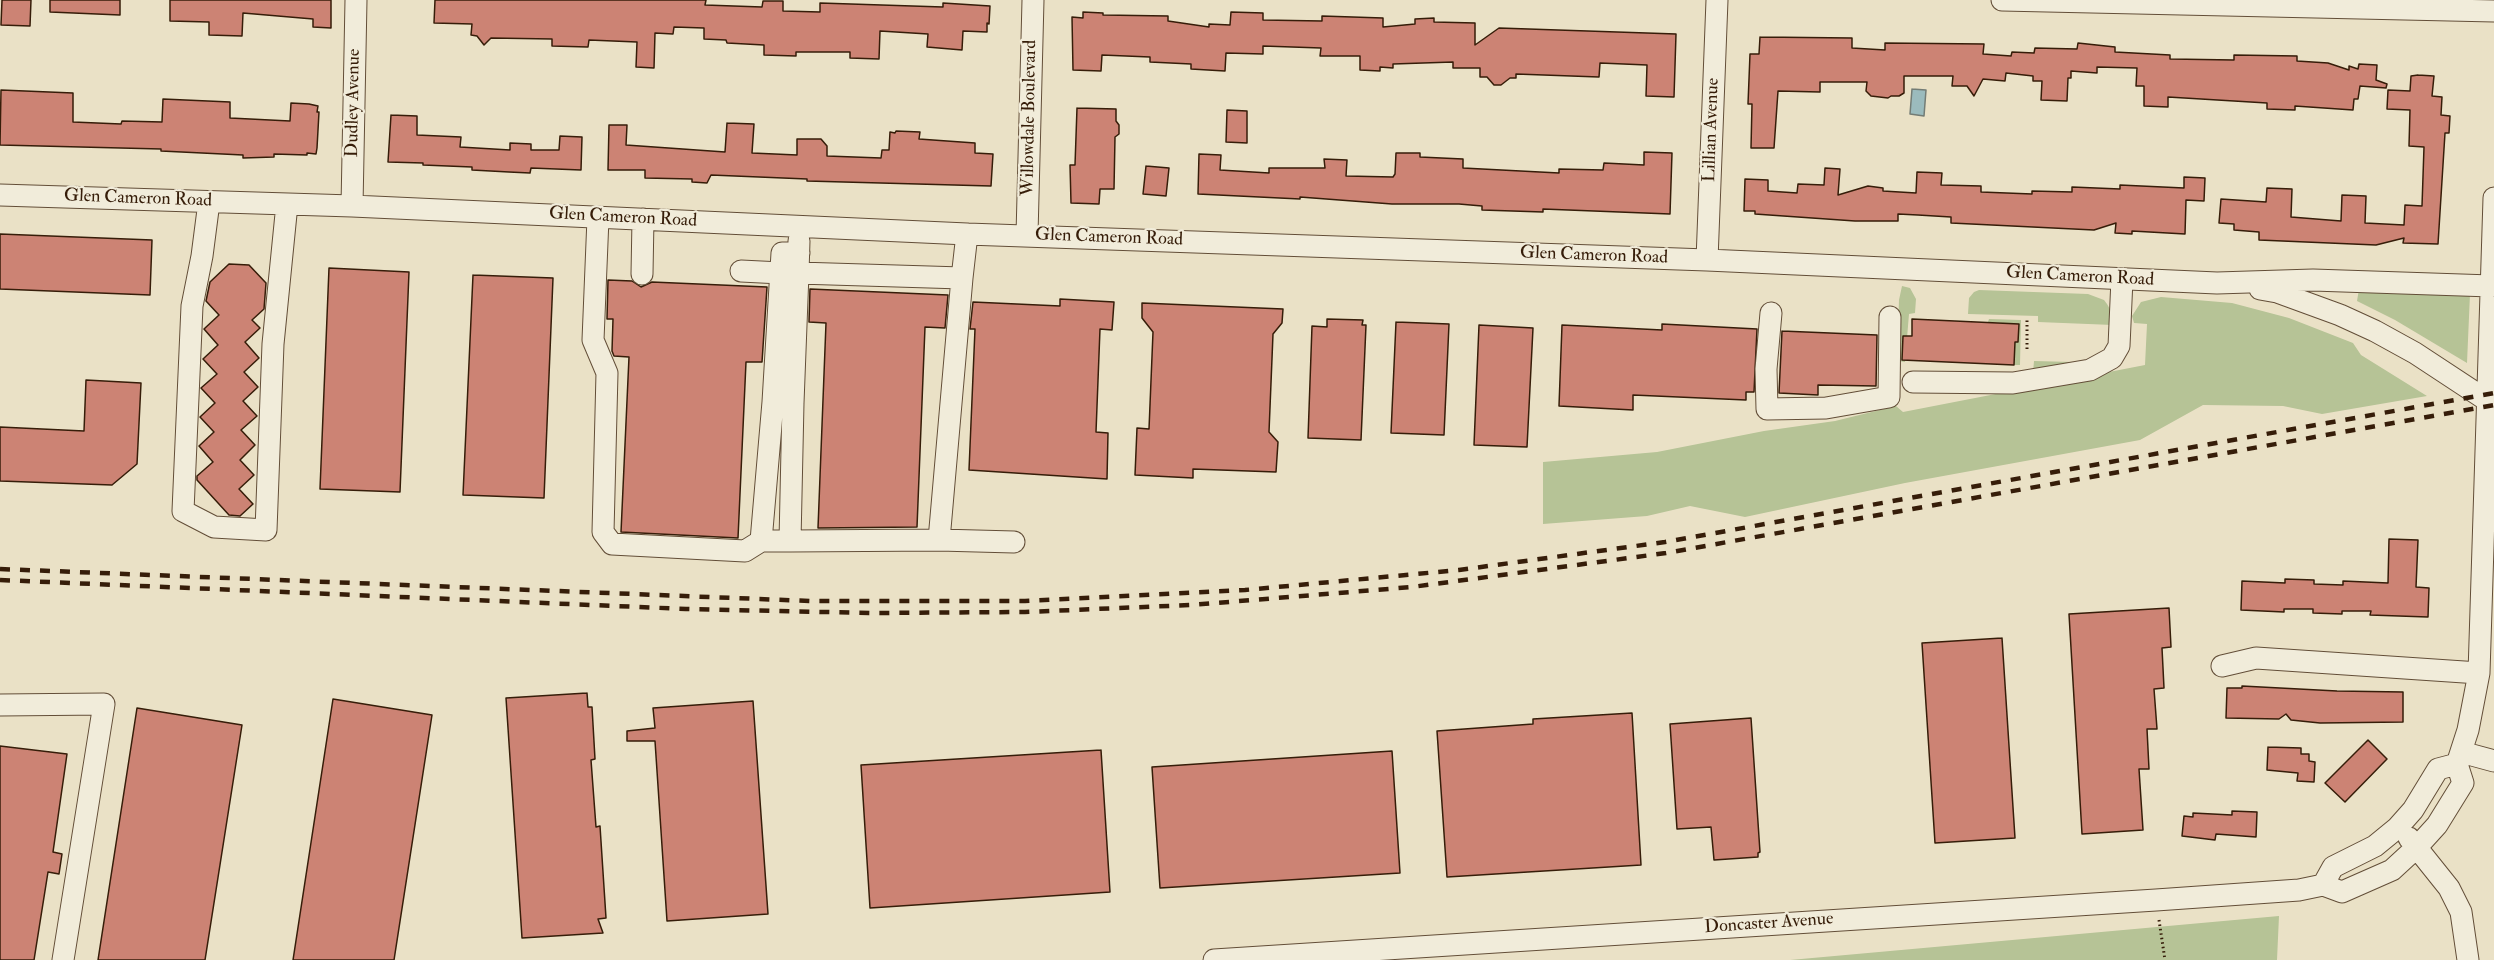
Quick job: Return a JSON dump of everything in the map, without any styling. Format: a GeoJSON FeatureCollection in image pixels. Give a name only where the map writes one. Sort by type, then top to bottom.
{"type":"FeatureCollection","features":[{"type":"Feature","properties":{"kind":"street","name":"Dudley Avenue"},"geometry":{"type":"LineString","coordinates":[[352,206],[356,0]]}},
{"type":"Feature","properties":{"kind":"street","name":"Willowdale Boulevard"},"geometry":{"type":"LineString","coordinates":[[1027,235],[1033,0]]}},
{"type":"Feature","properties":{"kind":"street","name":"Lillian Avenue"},"geometry":{"type":"LineString","coordinates":[[1707,260],[1717,0]]}},
{"type":"Feature","properties":{"kind":"street"},"geometry":{"type":"LineString","coordinates":[[2002,0],[2494,11]]}},
{"type":"Feature","properties":{"kind":"street","name":"Glen Cameron Road"},"geometry":{"type":"LineString","coordinates":[[0,195],[352,206],[967,234],[1707,260],[2217,283],[2313,280],[2491,286]]}},
{"type":"Feature","properties":{"kind":"street"},"geometry":{"type":"LineString","coordinates":[[2459,758],[2468,730],[2479,673],[2487,607],[2494,198]]}},
{"type":"Feature","properties":{"kind":"street"},"geometry":{"type":"LineString","coordinates":[[209,202],[202,256],[192,306],[183,511],[214,527],[266,530],[273,344],[286,204]]}},
{"type":"Feature","properties":{"kind":"street"},"geometry":{"type":"LineString","coordinates":[[598,218],[593,340],[607,373],[603,532],[612,544],[745,551],[761,541],[1014,542]]}},
{"type":"Feature","properties":{"kind":"street"},"geometry":{"type":"LineString","coordinates":[[642,274],[643,219]]}},
{"type":"Feature","properties":{"kind":"street"},"geometry":{"type":"LineString","coordinates":[[761,541],[783,402],[793,266],[799,227]]}},
{"type":"Feature","properties":{"kind":"street"},"geometry":{"type":"LineString","coordinates":[[939,540],[967,234]]}},
{"type":"Feature","properties":{"kind":"street"},"geometry":{"type":"LineString","coordinates":[[741,271],[793,266],[962,278]]}},
{"type":"Feature","properties":{"kind":"street"},"geometry":{"type":"LineString","coordinates":[[1912,382],[2013,383],[2090,370],[2112,358],[2119,346],[2122,279]]}},
{"type":"Feature","properties":{"kind":"street","name":"Glen Cameron Road"},"geometry":{"type":"LineString","coordinates":[[2217,283],[2277,292],[2340,315],[2415,353],[2490,403]]}},
{"type":"Feature","properties":{"kind":"street"},"geometry":{"type":"LineString","coordinates":[[1771,313],[1766,369],[1767,409],[1826,408],[1889,397],[1890,317]]}},
{"type":"Feature","properties":{"kind":"street"},"geometry":{"type":"LineString","coordinates":[[783,402],[790,541]]}},
{"type":"Feature","properties":{"kind":"street"},"geometry":{"type":"LineString","coordinates":[[2222,666],[2256,658],[2479,673]]}},
{"type":"Feature","properties":{"kind":"street"},"geometry":{"type":"LineString","coordinates":[[0,705],[104,704],[63,960]]}},
{"type":"Feature","properties":{"kind":"street"},"geometry":{"type":"LineString","coordinates":[[2323,885],[2333,867],[2375,846],[2397,828],[2413,810],[2438,769],[2459,758],[2494,761]]}},
{"type":"Feature","properties":{"kind":"street","name":"Doncaster Avenue"},"geometry":{"type":"LineString","coordinates":[[1214,960],[2156,900],[2299,890],[2323,885],[2342,892],[2392,870],[2437,825],[2463,783],[2459,758]]}},
{"type":"Feature","properties":{"kind":"street"},"geometry":{"type":"LineString","coordinates":[[2397,828],[2417,847],[2449,888],[2461,912],[2468,960]]}},
{"type":"Feature","properties":{"kind":"path"},"geometry":{"type":"LineString","coordinates":[[2026,349],[2028,318]]}},
{"type":"Feature","properties":{"kind":"path"},"geometry":{"type":"LineString","coordinates":[[2156,900],[2165,960]]}},
{"type":"Feature","properties":{"kind":"green space"},"geometry":{"type":"Polygon","coordinates":[[[1902,286],[1910,288],[1916,299],[1915,313],[1909,314],[1905,362],[1897,361],[1899,300],[1902,286]]]}},
{"type":"Feature","properties":{"kind":"green space"},"geometry":{"type":"Polygon","coordinates":[[[2359,289],[2470,294],[2467,363],[2395,320],[2357,301],[2359,289]]]}},
{"type":"Feature","properties":{"kind":"green space"},"geometry":{"type":"Polygon","coordinates":[[[1979,290],[2088,294],[2104,300],[2111,311],[2113,325],[2038,322],[2038,316],[1968,314],[1969,298],[1979,290]]]}},
{"type":"Feature","properties":{"kind":"green space"},"geometry":{"type":"Polygon","coordinates":[[[2161,297],[2232,303],[2289,318],[2353,343],[2361,355],[2427,396],[2322,414],[2283,406],[2203,405],[2140,440],[1905,483],[1745,517],[1690,506],[1647,516],[1543,524],[1543,462],[1657,452],[1764,431],[1835,421],[1896,406],[1903,412],[2145,365],[2147,324],[2134,323],[2132,316],[2141,302],[2161,297]]]}},
{"type":"Feature","properties":{"kind":"green space"},"geometry":{"type":"Polygon","coordinates":[[[1989,319],[2021,320],[2020,365],[2014,365],[2019,324],[1988,322],[1989,319]]]}},
{"type":"Feature","properties":{"kind":"green space"},"geometry":{"type":"Polygon","coordinates":[[[2034,361],[2073,362],[2033,372],[2034,361]]]}},
{"type":"Feature","properties":{"kind":"green space"},"geometry":{"type":"Polygon","coordinates":[[[2279,916],[2277,960],[1790,960],[2279,916]]]}},
{"type":"Feature","properties":{"kind":"water"},"geometry":{"type":"Polygon","coordinates":[[[1912,89],[1926,90],[1924,116],[1910,114],[1912,89]]]}},
{"type":"Feature","properties":{"kind":"building"},"geometry":{"type":"Polygon","coordinates":[[[2,0],[31,0],[30,26],[1,25],[2,0]]]}},
{"type":"Feature","properties":{"kind":"building"},"geometry":{"type":"Polygon","coordinates":[[[50,0],[120,0],[120,15],[50,12],[50,0]]]}},
{"type":"Feature","properties":{"kind":"building"},"geometry":{"type":"Polygon","coordinates":[[[170,0],[331,0],[331,28],[313,27],[313,19],[243,13],[242,36],[209,35],[209,22],[170,21],[170,0]]]}},
{"type":"Feature","properties":{"kind":"building"},"geometry":{"type":"Polygon","coordinates":[[[435,0],[706,0],[705,5],[762,7],[763,1],[783,1],[783,11],[820,12],[820,3],[943,7],[943,3],[990,6],[987,32],[963,31],[962,50],[927,47],[928,34],[880,31],[879,59],[850,58],[850,52],[796,52],[796,56],[764,55],[764,45],[704,39],[704,28],[674,27],[673,34],[655,33],[654,68],[636,67],[637,42],[589,40],[588,47],[552,46],[552,39],[491,38],[484,45],[477,36],[471,35],[472,24],[434,23],[435,0]]]}},
{"type":"Feature","properties":{"kind":"building"},"geometry":{"type":"Polygon","coordinates":[[[1083,12],[1103,13],[1103,15],[1168,16],[1168,21],[1209,27],[1209,24],[1230,25],[1231,12],[1263,13],[1263,20],[1322,21],[1322,16],[1383,18],[1383,27],[1415,24],[1415,19],[1434,18],[1434,22],[1475,23],[1475,45],[1499,28],[1676,34],[1674,97],[1646,96],[1647,65],[1600,63],[1599,77],[1516,74],[1516,78],[1510,78],[1501,85],[1494,85],[1487,77],[1480,77],[1480,68],[1453,68],[1453,62],[1393,64],[1393,68],[1380,67],[1380,71],[1360,70],[1360,56],[1320,56],[1321,48],[1263,46],[1263,54],[1226,53],[1225,71],[1191,69],[1191,64],[1150,62],[1150,57],[1102,55],[1101,71],[1073,70],[1072,17],[1083,18],[1083,12]]]}},
{"type":"Feature","properties":{"kind":"building"},"geometry":{"type":"Polygon","coordinates":[[[1760,37],[1852,38],[1852,48],[1885,50],[1885,43],[1984,44],[1983,54],[2011,56],[2012,52],[2034,53],[2035,48],[2077,49],[2078,43],[2115,47],[2115,52],[2170,55],[2170,59],[2234,60],[2234,55],[2297,56],[2297,61],[2328,63],[2349,70],[2349,66],[2358,69],[2359,64],[2377,65],[2376,80],[2387,84],[2386,88],[2360,86],[2358,99],[2354,99],[2353,110],[2295,106],[2295,110],[2267,109],[2267,103],[2168,97],[2168,107],[2144,106],[2144,86],[2136,86],[2137,68],[2097,67],[2097,73],[2071,71],[2071,78],[2068,78],[2067,101],[2041,100],[2042,81],[2033,81],[2033,76],[2006,73],[2005,81],[1983,79],[1974,96],[1967,86],[1952,86],[1953,76],[1904,76],[1904,93],[1888,98],[1871,96],[1866,91],[1867,82],[1820,82],[1820,92],[1778,91],[1774,148],[1751,148],[1752,104],[1748,104],[1750,54],[1759,54],[1760,37]]]}},
{"type":"Feature","properties":{"kind":"building"},"geometry":{"type":"Polygon","coordinates":[[[2411,76],[2434,76],[2432,96],[2442,97],[2441,115],[2450,116],[2449,133],[2445,133],[2438,244],[2403,243],[2404,238],[2376,245],[2259,240],[2259,232],[2234,230],[2234,224],[2219,223],[2221,199],[2266,202],[2267,188],[2292,189],[2291,217],[2341,221],[2342,195],[2366,196],[2365,223],[2404,225],[2405,205],[2422,206],[2424,147],[2409,146],[2410,110],[2387,109],[2388,90],[2410,91],[2411,76]]]}},
{"type":"Feature","properties":{"kind":"building"},"geometry":{"type":"Polygon","coordinates":[[[1,90],[73,93],[73,122],[121,124],[122,121],[162,122],[163,99],[230,102],[230,118],[290,121],[291,103],[309,104],[318,106],[317,112],[319,112],[316,154],[274,154],[274,157],[243,158],[243,155],[161,151],[161,149],[0,145],[1,90]]]}},
{"type":"Feature","properties":{"kind":"building"},"geometry":{"type":"Polygon","coordinates":[[[1077,108],[1116,109],[1119,134],[1115,137],[1114,189],[1100,189],[1099,204],[1071,203],[1070,165],[1075,165],[1077,108]]]}},
{"type":"Feature","properties":{"kind":"building"},"geometry":{"type":"Polygon","coordinates":[[[1227,110],[1247,111],[1247,143],[1226,142],[1227,110]]]}},
{"type":"Feature","properties":{"kind":"building"},"geometry":{"type":"Polygon","coordinates":[[[391,115],[417,116],[417,135],[461,137],[460,147],[510,150],[510,143],[531,144],[531,150],[559,150],[560,136],[582,137],[581,170],[531,168],[530,173],[388,162],[391,115]]]}},
{"type":"Feature","properties":{"kind":"building"},"geometry":{"type":"Polygon","coordinates":[[[727,123],[754,124],[752,153],[797,155],[797,139],[821,139],[827,146],[827,156],[881,158],[882,150],[889,150],[890,132],[895,133],[896,131],[920,132],[919,139],[975,143],[975,153],[993,154],[991,186],[807,181],[807,179],[711,175],[707,183],[692,182],[692,179],[645,178],[645,170],[608,170],[609,125],[627,125],[626,145],[725,152],[727,123]]]}},
{"type":"Feature","properties":{"kind":"building"},"geometry":{"type":"Polygon","coordinates":[[[1644,152],[1672,153],[1670,214],[1543,209],[1543,212],[1482,210],[1482,206],[1459,204],[1392,204],[1300,197],[1300,199],[1198,194],[1199,154],[1221,155],[1220,170],[1269,173],[1269,168],[1325,168],[1324,159],[1347,160],[1346,176],[1393,177],[1396,153],[1420,153],[1420,157],[1463,159],[1463,168],[1559,173],[1559,169],[1603,170],[1604,163],[1644,165],[1644,152]]]}},
{"type":"Feature","properties":{"kind":"building"},"geometry":{"type":"Polygon","coordinates":[[[1146,166],[1169,168],[1166,196],[1143,194],[1146,166]]]}},
{"type":"Feature","properties":{"kind":"building"},"geometry":{"type":"Polygon","coordinates":[[[1825,168],[1840,169],[1838,195],[1868,186],[1883,188],[1883,191],[1916,193],[1917,172],[1942,173],[1941,185],[1981,186],[1981,192],[2032,194],[2032,191],[2072,192],[2072,187],[2120,189],[2120,185],[2184,188],[2184,177],[2205,178],[2204,201],[2186,200],[2185,234],[2132,231],[2132,234],[2115,233],[2116,223],[2094,230],[1951,223],[1951,217],[1918,215],[1898,214],[1898,221],[1855,221],[1755,214],[1755,211],[1744,211],[1745,179],[1768,180],[1768,191],[1797,193],[1798,184],[1824,185],[1825,168]]]}},
{"type":"Feature","properties":{"kind":"building"},"geometry":{"type":"Polygon","coordinates":[[[0,234],[152,240],[150,295],[0,289],[0,234]]]}},
{"type":"Feature","properties":{"kind":"building"},"geometry":{"type":"Polygon","coordinates":[[[229,264],[249,265],[266,283],[264,309],[252,320],[260,328],[245,342],[259,358],[244,372],[258,387],[243,401],[257,416],[241,430],[255,445],[240,460],[254,475],[239,489],[253,504],[240,516],[229,515],[197,480],[197,476],[213,462],[199,446],[214,432],[200,417],[215,403],[201,388],[217,374],[203,359],[218,345],[204,329],[219,315],[206,301],[210,282],[229,264]]]}},
{"type":"Feature","properties":{"kind":"building"},"geometry":{"type":"Polygon","coordinates":[[[329,268],[409,272],[400,492],[320,489],[329,268]]]}},
{"type":"Feature","properties":{"kind":"building"},"geometry":{"type":"Polygon","coordinates":[[[473,275],[553,278],[544,498],[463,495],[473,275]]]}},
{"type":"Feature","properties":{"kind":"building"},"geometry":{"type":"Polygon","coordinates":[[[608,280],[632,281],[641,287],[652,282],[767,287],[762,362],[746,362],[738,538],[621,532],[629,357],[614,356],[612,351],[613,319],[607,319],[608,280]]]}},
{"type":"Feature","properties":{"kind":"building"},"geometry":{"type":"Polygon","coordinates":[[[810,289],[948,295],[945,328],[925,327],[917,527],[818,528],[826,323],[809,322],[810,289]]]}},
{"type":"Feature","properties":{"kind":"building"},"geometry":{"type":"Polygon","coordinates":[[[1060,299],[1114,302],[1112,330],[1100,329],[1096,432],[1108,433],[1107,479],[969,470],[975,329],[970,329],[973,302],[1060,306],[1060,299]]]}},
{"type":"Feature","properties":{"kind":"building"},"geometry":{"type":"Polygon","coordinates":[[[1142,303],[1283,309],[1282,323],[1273,334],[1269,432],[1278,442],[1276,472],[1193,469],[1193,478],[1135,475],[1137,428],[1149,429],[1153,332],[1142,318],[1142,303]]]}},
{"type":"Feature","properties":{"kind":"building"},"geometry":{"type":"Polygon","coordinates":[[[1327,319],[1363,320],[1362,325],[1366,325],[1361,440],[1308,438],[1312,326],[1327,327],[1327,319]]]}},
{"type":"Feature","properties":{"kind":"building"},"geometry":{"type":"Polygon","coordinates":[[[1912,319],[2019,324],[2014,365],[1902,360],[1903,336],[1912,336],[1912,319]]]}},
{"type":"Feature","properties":{"kind":"building"},"geometry":{"type":"Polygon","coordinates":[[[1396,322],[1449,324],[1444,435],[1391,433],[1396,322]]]}},
{"type":"Feature","properties":{"kind":"building"},"geometry":{"type":"Polygon","coordinates":[[[1662,324],[1757,329],[1754,392],[1746,392],[1746,400],[1633,395],[1633,410],[1559,406],[1562,325],[1662,330],[1662,324]]]}},
{"type":"Feature","properties":{"kind":"building"},"geometry":{"type":"Polygon","coordinates":[[[1479,325],[1533,328],[1527,447],[1474,445],[1479,325]]]}},
{"type":"Feature","properties":{"kind":"building"},"geometry":{"type":"Polygon","coordinates":[[[1782,331],[1877,335],[1876,386],[1818,385],[1818,395],[1779,393],[1782,331]]]}},
{"type":"Feature","properties":{"kind":"building"},"geometry":{"type":"Polygon","coordinates":[[[86,380],[141,383],[137,464],[112,485],[0,481],[0,427],[84,431],[86,380]]]}},
{"type":"Feature","properties":{"kind":"building"},"geometry":{"type":"Polygon","coordinates":[[[2389,539],[2418,540],[2416,587],[2429,588],[2428,617],[2370,615],[2371,611],[2342,611],[2342,614],[2313,613],[2313,609],[2284,609],[2284,612],[2241,610],[2242,581],[2285,583],[2285,579],[2314,580],[2314,584],[2343,585],[2343,581],[2388,583],[2389,539]]]}},
{"type":"Feature","properties":{"kind":"building"},"geometry":{"type":"Polygon","coordinates":[[[2169,608],[2171,647],[2162,648],[2164,688],[2154,689],[2157,729],[2147,729],[2149,769],[2139,769],[2143,830],[2082,834],[2069,614],[2169,608]]]}},
{"type":"Feature","properties":{"kind":"building"},"geometry":{"type":"Polygon","coordinates":[[[2002,638],[2015,838],[1935,843],[1922,643],[2002,638]]]}},
{"type":"Feature","properties":{"kind":"building"},"geometry":{"type":"Polygon","coordinates":[[[2242,686],[2403,692],[2403,722],[2320,723],[2291,720],[2286,714],[2279,719],[2226,718],[2227,688],[2242,688],[2242,686]]]}},
{"type":"Feature","properties":{"kind":"building"},"geometry":{"type":"Polygon","coordinates":[[[587,693],[588,707],[592,707],[595,759],[591,760],[596,827],[600,826],[606,918],[598,919],[603,933],[522,938],[506,698],[587,693]]]}},
{"type":"Feature","properties":{"kind":"building"},"geometry":{"type":"Polygon","coordinates":[[[333,699],[432,715],[394,960],[293,960],[333,699]]]}},
{"type":"Feature","properties":{"kind":"building"},"geometry":{"type":"Polygon","coordinates":[[[753,701],[768,914],[667,921],[655,741],[627,741],[627,731],[655,728],[653,708],[753,701]]]}},
{"type":"Feature","properties":{"kind":"building"},"geometry":{"type":"Polygon","coordinates":[[[137,708],[242,725],[205,960],[98,960],[137,708]]]}},
{"type":"Feature","properties":{"kind":"building"},"geometry":{"type":"Polygon","coordinates":[[[1632,713],[1641,865],[1447,877],[1437,731],[1533,724],[1533,719],[1632,713]]]}},
{"type":"Feature","properties":{"kind":"building"},"geometry":{"type":"Polygon","coordinates":[[[1751,718],[1760,852],[1758,857],[1714,860],[1711,827],[1677,829],[1670,724],[1751,718]]]}},
{"type":"Feature","properties":{"kind":"building"},"geometry":{"type":"Polygon","coordinates":[[[2368,740],[2387,759],[2345,802],[2325,783],[2368,740]]]}},
{"type":"Feature","properties":{"kind":"building"},"geometry":{"type":"Polygon","coordinates":[[[0,746],[67,754],[53,852],[62,854],[59,874],[48,872],[34,960],[0,960],[0,746]]]}},
{"type":"Feature","properties":{"kind":"building"},"geometry":{"type":"Polygon","coordinates":[[[2268,747],[2301,748],[2301,754],[2309,754],[2309,761],[2315,762],[2314,782],[2297,781],[2298,773],[2267,770],[2268,747]]]}},
{"type":"Feature","properties":{"kind":"building"},"geometry":{"type":"Polygon","coordinates":[[[1101,750],[1110,892],[870,908],[861,765],[1101,750]]]}},
{"type":"Feature","properties":{"kind":"building"},"geometry":{"type":"Polygon","coordinates":[[[1392,751],[1400,873],[1160,888],[1152,767],[1392,751]]]}},
{"type":"Feature","properties":{"kind":"building"},"geometry":{"type":"Polygon","coordinates":[[[2232,811],[2257,812],[2256,837],[2216,834],[2215,840],[2182,836],[2184,816],[2193,817],[2193,813],[2232,815],[2232,811]]]}},
{"type":"Feature","properties":{"kind":"railway"},"geometry":{"type":"LineString","coordinates":[[0,569],[810,601],[1025,601],[1245,590],[1459,570],[1665,542],[2494,393]]}},
{"type":"Feature","properties":{"kind":"railway"},"geometry":{"type":"LineString","coordinates":[[0,580],[686,609],[870,613],[1025,612],[1191,605],[1412,587],[1666,553],[2494,405]]}}]}
